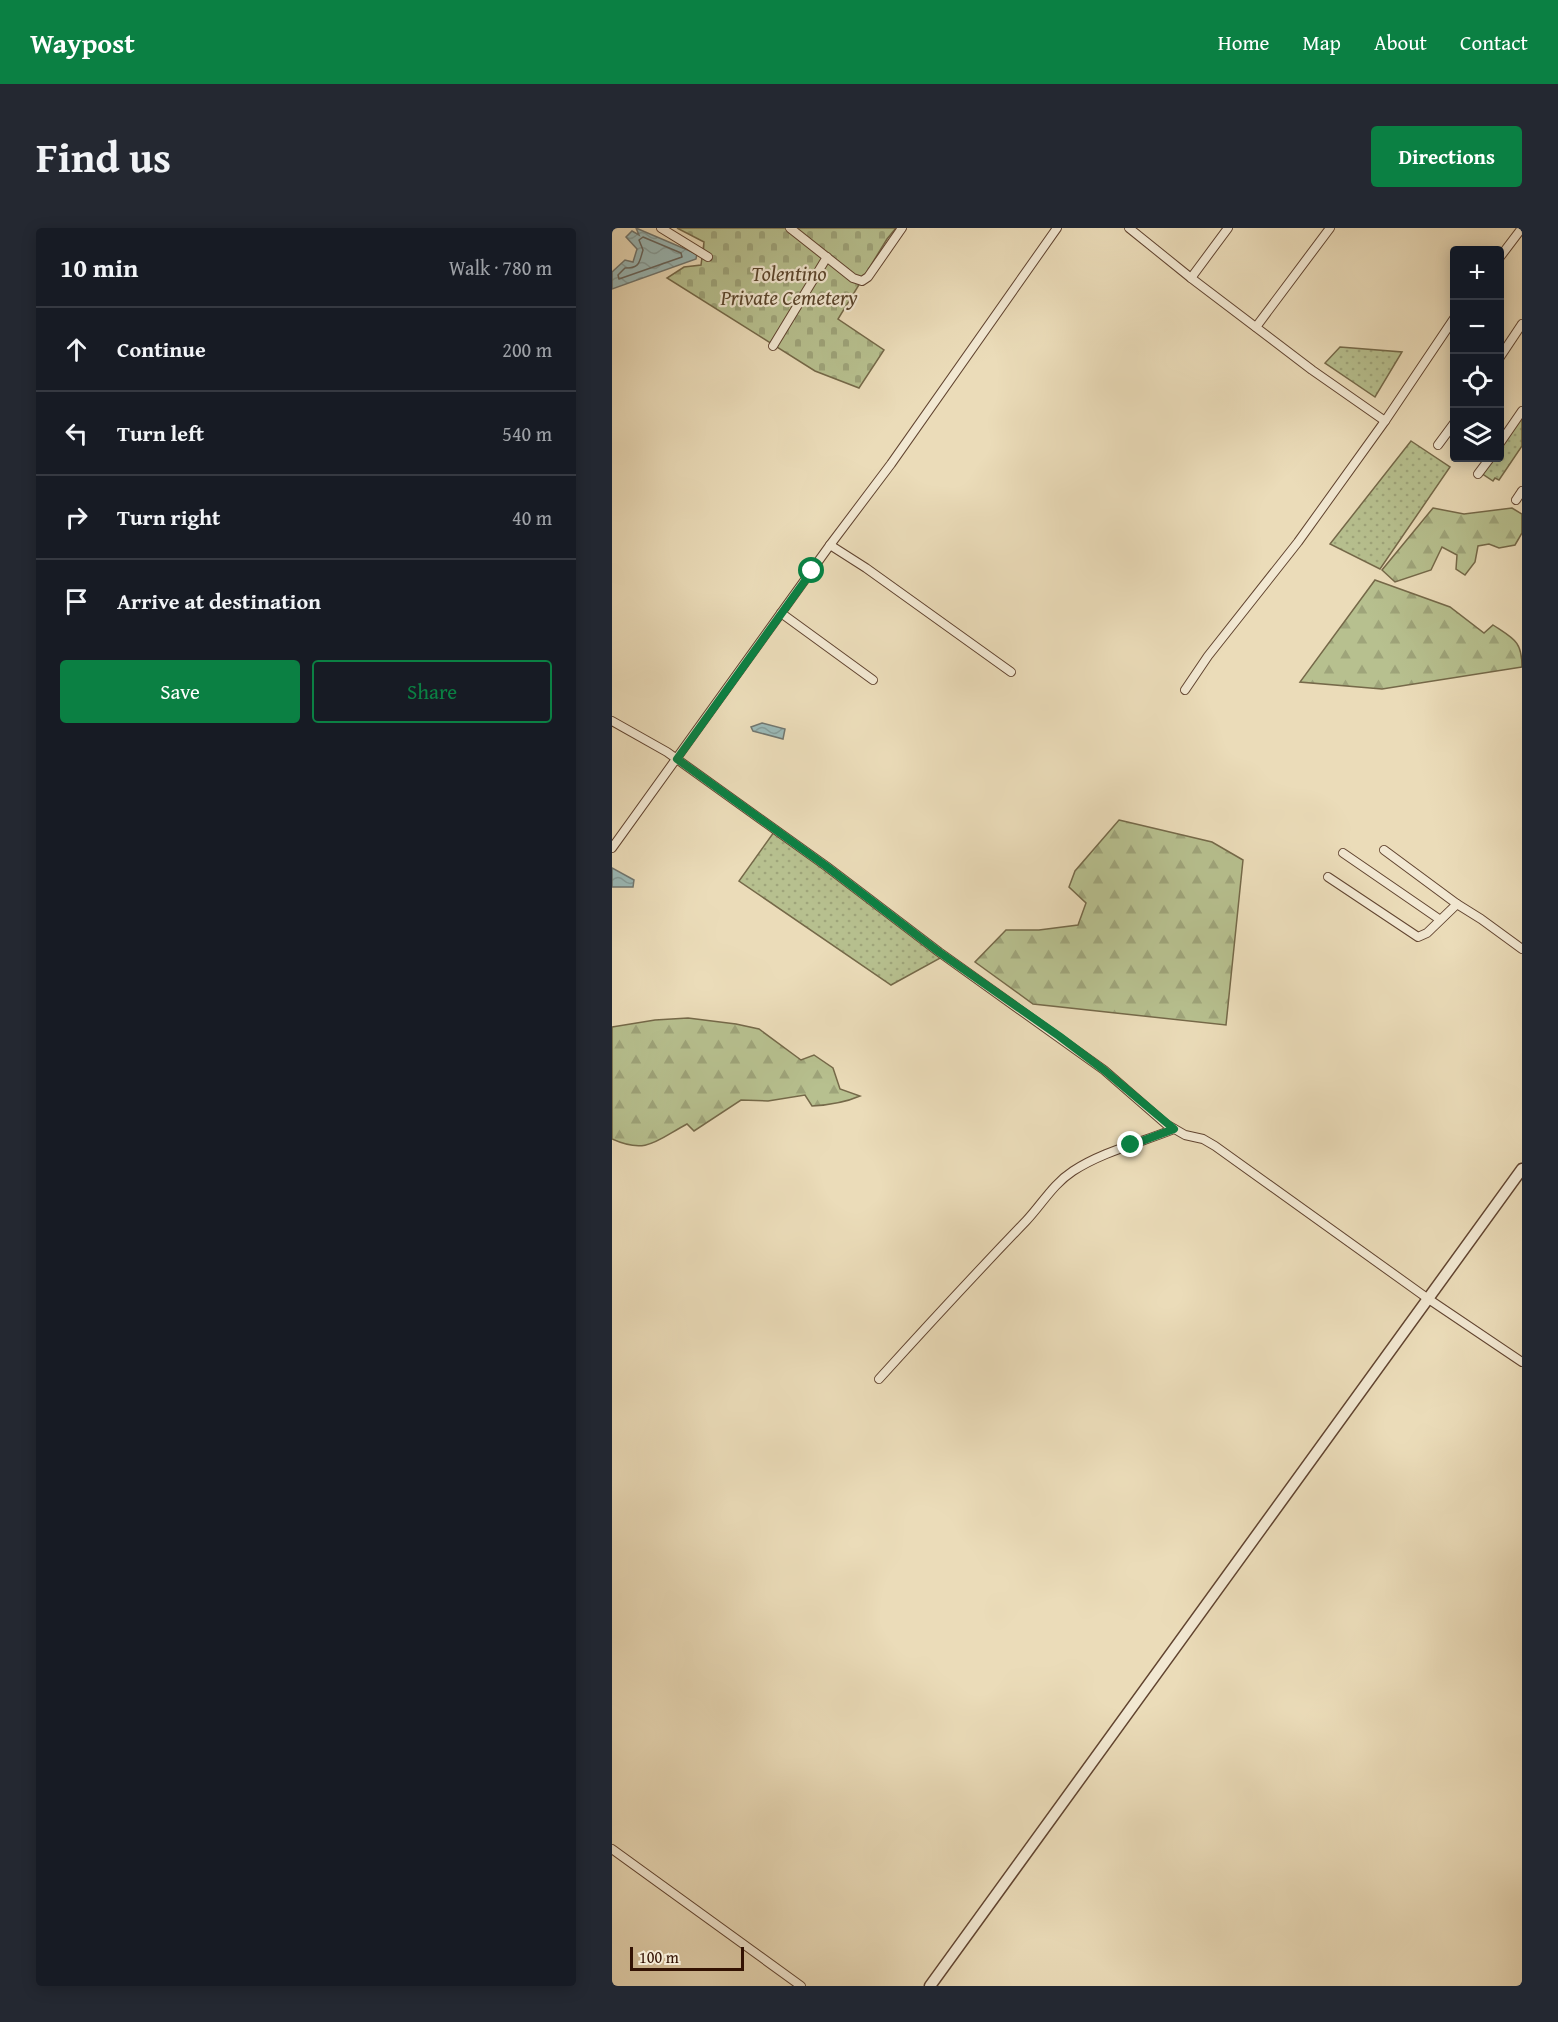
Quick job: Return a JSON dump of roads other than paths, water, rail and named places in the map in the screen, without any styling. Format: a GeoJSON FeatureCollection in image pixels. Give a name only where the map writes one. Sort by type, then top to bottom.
{"type":"FeatureCollection","features":[{"type":"Feature","properties":{"kind":"street"},"geometry":{"type":"LineString","coordinates":[[661,228],[708,256]]}},
{"type":"Feature","properties":{"kind":"street"},"geometry":{"type":"LineString","coordinates":[[790,228],[853,278],[864,281],[902,228]]}},
{"type":"Feature","properties":{"kind":"street"},"geometry":{"type":"LineString","coordinates":[[612,848],[891,464],[1057,228]]}},
{"type":"Feature","properties":{"kind":"street"},"geometry":{"type":"LineString","coordinates":[[1129,228],[1141,231],[1191,278],[1312,370],[1384,421]]}},
{"type":"Feature","properties":{"kind":"street"},"geometry":{"type":"LineString","coordinates":[[1191,278],[1228,228]]}},
{"type":"Feature","properties":{"kind":"street"},"geometry":{"type":"LineString","coordinates":[[1256,327],[1330,228]]}},
{"type":"Feature","properties":{"kind":"street"},"geometry":{"type":"LineString","coordinates":[[1504,252],[1522,228]]}},
{"type":"Feature","properties":{"kind":"street"},"geometry":{"type":"LineString","coordinates":[[773,346],[827,257]]}},
{"type":"Feature","properties":{"kind":"street"},"geometry":{"type":"LineString","coordinates":[[1185,690],[1208,656],[1298,542],[1450,324]]}},
{"type":"Feature","properties":{"kind":"street"},"geometry":{"type":"LineString","coordinates":[[1502,354],[1522,324]]}},
{"type":"Feature","properties":{"kind":"street"},"geometry":{"type":"LineString","coordinates":[[1504,437],[1522,411]]}},
{"type":"Feature","properties":{"kind":"street"},"geometry":{"type":"LineString","coordinates":[[1438,445],[1450,429]]}},
{"type":"Feature","properties":{"kind":"street"},"geometry":{"type":"LineString","coordinates":[[1478,474],[1487,462]]}},
{"type":"Feature","properties":{"kind":"street"},"geometry":{"type":"LineString","coordinates":[[1516,500],[1522,491]]}},
{"type":"Feature","properties":{"kind":"street"},"geometry":{"type":"LineString","coordinates":[[830,545],[866,568],[1011,672]]}},
{"type":"Feature","properties":{"kind":"street"},"geometry":{"type":"LineString","coordinates":[[781,614],[873,680]]}},
{"type":"Feature","properties":{"kind":"street"},"geometry":{"type":"LineString","coordinates":[[612,721],[677,759],[826,866],[939,952],[1104,1070],[1174,1129],[1185,1135],[1203,1139],[1215,1146],[1427,1298],[1522,1362]]}},
{"type":"Feature","properties":{"kind":"street"},"geometry":{"type":"LineString","coordinates":[[1384,850],[1522,949]]}},
{"type":"Feature","properties":{"kind":"street"},"geometry":{"type":"LineString","coordinates":[[1343,853],[1439,919]]}},
{"type":"Feature","properties":{"kind":"street"},"geometry":{"type":"LineString","coordinates":[[1328,877],[1418,937],[1427,933],[1457,904]]}},
{"type":"Feature","properties":{"kind":"street"},"geometry":{"type":"LineString","coordinates":[[879,1379],[961,1288],[1033,1214],[1062,1179],[1114,1149],[1147,1141],[1174,1129]]}},
{"type":"Feature","properties":{"kind":"street"},"geometry":{"type":"LineString","coordinates":[[930,1986],[1522,1169]]}},
{"type":"Feature","properties":{"kind":"street"},"geometry":{"type":"LineString","coordinates":[[612,1849],[801,1986]]}},
{"type":"Feature","properties":{"kind":"water"},"geometry":{"type":"Polygon","coordinates":[[[636,228],[697,254],[696,259],[612,289],[612,272],[625,260],[633,262],[637,249],[626,237],[632,231],[639,235],[636,228]]]}},
{"type":"Feature","properties":{"kind":"water"},"geometry":{"type":"Polygon","coordinates":[[[762,723],[785,729],[783,739],[753,731],[751,727],[762,723]]]}},
{"type":"Feature","properties":{"kind":"water"},"geometry":{"type":"Polygon","coordinates":[[[612,868],[634,880],[633,887],[612,887],[612,868]]]}},
{"type":"Feature","properties":{"kind":"park label","name":"Tolentino Private Cemetery"},"geometry":{"type":"Point","coordinates":[789,286]}}]}
